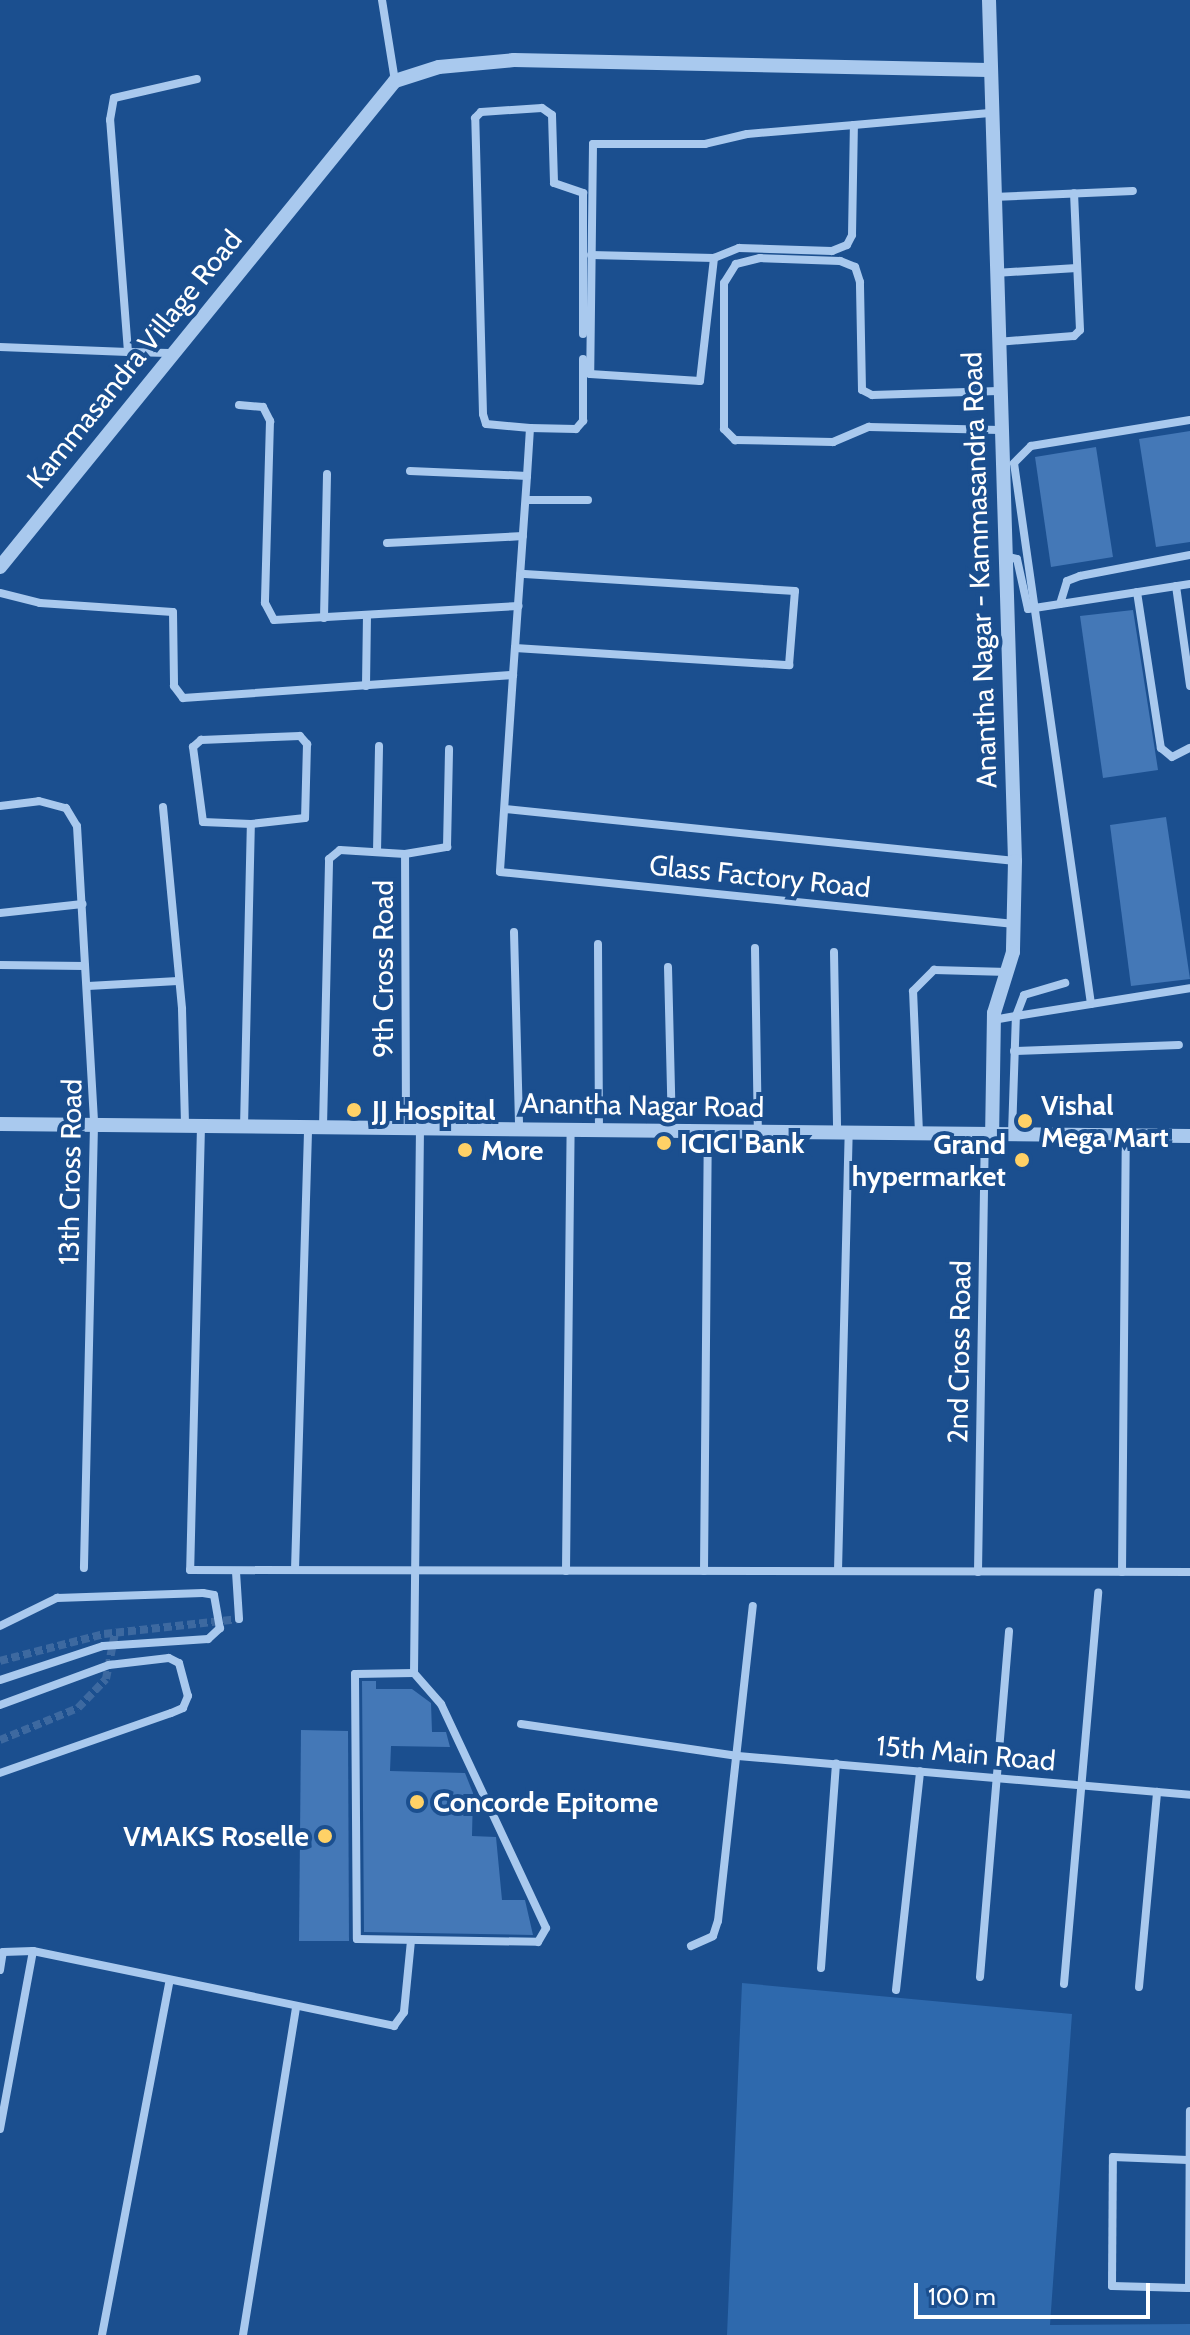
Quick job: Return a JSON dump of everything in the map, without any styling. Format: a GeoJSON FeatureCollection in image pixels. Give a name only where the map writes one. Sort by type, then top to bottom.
{"type":"FeatureCollection","features":[{"type":"Feature","properties":{"kind":"street"},"geometry":{"type":"LineString","coordinates":[[382,0],[395,81],[439,67],[524,60],[988,70]]}},
{"type":"Feature","properties":{"kind":"street","name":"Anantha Nagar - Kammasandra Road"},"geometry":{"type":"LineString","coordinates":[[989,0],[989,113],[1015,861],[1015,924],[1009,972],[993,1020],[989,1134]]}},
{"type":"Feature","properties":{"kind":"street"},"geometry":{"type":"LineString","coordinates":[[128,352],[110,120],[114,98],[197,79]]}},
{"type":"Feature","properties":{"kind":"street","name":"Kammasandra Village Road"},"geometry":{"type":"LineString","coordinates":[[0,567],[169,353],[395,81]]}},
{"type":"Feature","properties":{"kind":"street"},"geometry":{"type":"LineString","coordinates":[[542,108],[552,115],[554,183],[583,193],[583,421],[576,429],[530,428],[486,424],[483,414],[475,118],[481,112],[542,108]]}},
{"type":"Feature","properties":{"kind":"street"},"geometry":{"type":"LineString","coordinates":[[714,258],[705,373],[693,383],[590,374],[593,144],[705,144],[747,134],[989,113]]}},
{"type":"Feature","properties":{"kind":"street"},"geometry":{"type":"LineString","coordinates":[[591,255],[714,258],[739,248],[832,251],[847,245],[852,235],[854,125]]}},
{"type":"Feature","properties":{"kind":"street"},"geometry":{"type":"LineString","coordinates":[[992,197],[1133,191]]}},
{"type":"Feature","properties":{"kind":"street"},"geometry":{"type":"LineString","coordinates":[[997,343],[1074,336],[1082,321],[1074,193]]}},
{"type":"Feature","properties":{"kind":"street"},"geometry":{"type":"LineString","coordinates":[[998,391],[872,395],[862,390],[860,282],[855,267],[840,261],[760,258],[736,264],[724,283],[724,429],[735,440],[833,442],[869,427],[1000,430]]}},
{"type":"Feature","properties":{"kind":"street"},"geometry":{"type":"LineString","coordinates":[[994,273],[1077,268]]}},
{"type":"Feature","properties":{"kind":"street"},"geometry":{"type":"LineString","coordinates":[[0,347],[169,353]]}},
{"type":"Feature","properties":{"kind":"street"},"geometry":{"type":"LineString","coordinates":[[239,405],[263,407],[270,421],[268,613],[284,622],[519,606]]}},
{"type":"Feature","properties":{"kind":"street"},"geometry":{"type":"LineString","coordinates":[[1091,1004],[1039,608],[1014,463],[1020,453],[1190,420]]}},
{"type":"Feature","properties":{"kind":"street"},"geometry":{"type":"LineString","coordinates":[[505,809],[530,428]]}},
{"type":"Feature","properties":{"kind":"street"},"geometry":{"type":"LineString","coordinates":[[410,471],[527,476]]}},
{"type":"Feature","properties":{"kind":"street"},"geometry":{"type":"LineString","coordinates":[[324,618],[327,474]]}},
{"type":"Feature","properties":{"kind":"street"},"geometry":{"type":"LineString","coordinates":[[526,500],[588,500]]}},
{"type":"Feature","properties":{"kind":"street"},"geometry":{"type":"LineString","coordinates":[[387,543],[523,536]]}},
{"type":"Feature","properties":{"kind":"street"},"geometry":{"type":"LineString","coordinates":[[1060,604],[1067,581],[1080,576],[1190,555]]}},
{"type":"Feature","properties":{"kind":"street"},"geometry":{"type":"LineString","coordinates":[[1004,556],[1017,559],[1024,605],[1039,608],[1190,584]]}},
{"type":"Feature","properties":{"kind":"street"},"geometry":{"type":"LineString","coordinates":[[515,648],[789,665],[795,591],[521,574]]}},
{"type":"Feature","properties":{"kind":"street"},"geometry":{"type":"LineString","coordinates":[[1176,586],[1190,686]]}},
{"type":"Feature","properties":{"kind":"street"},"geometry":{"type":"LineString","coordinates":[[1137,592],[1161,748],[1172,757],[1190,748]]}},
{"type":"Feature","properties":{"kind":"street"},"geometry":{"type":"LineString","coordinates":[[0,593],[40,603],[173,612],[174,686],[183,698],[513,675]]}},
{"type":"Feature","properties":{"kind":"street"},"geometry":{"type":"LineString","coordinates":[[366,686],[367,616]]}},
{"type":"Feature","properties":{"kind":"street"},"geometry":{"type":"LineString","coordinates":[[300,736],[307,744],[305,818],[251,824],[203,822],[195,743],[300,736]]}},
{"type":"Feature","properties":{"kind":"street"},"geometry":{"type":"LineString","coordinates":[[377,852],[379,746]]}},
{"type":"Feature","properties":{"kind":"street","name":"9th Cross Road"},"geometry":{"type":"LineString","coordinates":[[414,1673],[413,1129],[405,854],[447,847],[449,749]]}},
{"type":"Feature","properties":{"kind":"street","name":"13th Cross Road"},"geometry":{"type":"LineString","coordinates":[[0,806],[39,801],[66,808],[77,826],[94,1125],[84,1568]]}},
{"type":"Feature","properties":{"kind":"street"},"geometry":{"type":"LineString","coordinates":[[163,807],[178,981],[185,1126]]}},
{"type":"Feature","properties":{"kind":"street","name":"Glass Factory Road"},"geometry":{"type":"LineString","coordinates":[[1015,861],[505,809],[500,872],[1015,924]]}},
{"type":"Feature","properties":{"kind":"street"},"geometry":{"type":"LineString","coordinates":[[244,1127],[251,824]]}},
{"type":"Feature","properties":{"kind":"street"},"geometry":{"type":"LineString","coordinates":[[295,1570],[329,859],[340,850],[405,854]]}},
{"type":"Feature","properties":{"kind":"street"},"geometry":{"type":"LineString","coordinates":[[0,913],[83,904]]}},
{"type":"Feature","properties":{"kind":"street"},"geometry":{"type":"LineString","coordinates":[[514,932],[519,1129]]}},
{"type":"Feature","properties":{"kind":"street"},"geometry":{"type":"LineString","coordinates":[[598,944],[599,1130]]}},
{"type":"Feature","properties":{"kind":"street"},"geometry":{"type":"LineString","coordinates":[[755,948],[758,1132]]}},
{"type":"Feature","properties":{"kind":"street"},"geometry":{"type":"LineString","coordinates":[[834,952],[843,1132],[838,1571]]}},
{"type":"Feature","properties":{"kind":"street"},"geometry":{"type":"LineString","coordinates":[[0,965],[85,966]]}},
{"type":"Feature","properties":{"kind":"street"},"geometry":{"type":"LineString","coordinates":[[668,967],[672,1131]]}},
{"type":"Feature","properties":{"kind":"street"},"geometry":{"type":"LineString","coordinates":[[919,1133],[913,991],[934,970],[1009,972]]}},
{"type":"Feature","properties":{"kind":"street"},"geometry":{"type":"LineString","coordinates":[[88,986],[178,981]]}},
{"type":"Feature","properties":{"kind":"street"},"geometry":{"type":"LineString","coordinates":[[1012,1134],[1016,1016],[1024,995],[1065,983]]}},
{"type":"Feature","properties":{"kind":"street"},"geometry":{"type":"LineString","coordinates":[[993,1020],[1190,988]]}},
{"type":"Feature","properties":{"kind":"street"},"geometry":{"type":"LineString","coordinates":[[1014,1051],[1179,1045]]}},
{"type":"Feature","properties":{"kind":"street","name":"Anantha Nagar Road"},"geometry":{"type":"LineString","coordinates":[[0,1124],[1190,1136]]}},
{"type":"Feature","properties":{"kind":"street"},"geometry":{"type":"LineString","coordinates":[[201,1126],[190,1570],[1190,1572]]}},
{"type":"Feature","properties":{"kind":"street"},"geometry":{"type":"LineString","coordinates":[[566,1571],[571,1130]]}},
{"type":"Feature","properties":{"kind":"street"},"geometry":{"type":"LineString","coordinates":[[704,1571],[708,1131]]}},
{"type":"Feature","properties":{"kind":"street","name":"2nd Cross Road"},"geometry":{"type":"LineString","coordinates":[[978,1572],[989,1134]]}},
{"type":"Feature","properties":{"kind":"street"},"geometry":{"type":"LineString","coordinates":[[1122,1572],[1126,1135]]}},
{"type":"Feature","properties":{"kind":"street"},"geometry":{"type":"LineString","coordinates":[[236,1572],[239,1619]]}},
{"type":"Feature","properties":{"kind":"street"},"geometry":{"type":"LineString","coordinates":[[1064,1984],[1078,1785],[1098,1592]]}},
{"type":"Feature","properties":{"kind":"street"},"geometry":{"type":"LineString","coordinates":[[0,1626],[57,1598],[214,1595],[217,1636],[103,1646],[0,1680]]}},
{"type":"Feature","properties":{"kind":"street"},"geometry":{"type":"LineString","coordinates":[[691,1946],[713,1936],[718,1921],[753,1606]]}},
{"type":"Feature","properties":{"kind":"street"},"geometry":{"type":"LineString","coordinates":[[980,1977],[993,1778],[1009,1631]]}},
{"type":"Feature","properties":{"kind":"street"},"geometry":{"type":"LineString","coordinates":[[136,1645],[137,1662]]}},
{"type":"Feature","properties":{"kind":"street"},"geometry":{"type":"LineString","coordinates":[[0,1705],[109,1665],[137,1662],[179,1663],[188,1696],[183,1708],[0,1773]]}},
{"type":"Feature","properties":{"kind":"street"},"geometry":{"type":"LineString","coordinates":[[414,1673],[441,1704],[546,1928],[538,1942],[411,1941],[357,1939],[355,1674],[414,1673]]}},
{"type":"Feature","properties":{"kind":"street","name":"15th Main Road"},"geometry":{"type":"LineString","coordinates":[[521,1724],[738,1756],[1190,1795]]}},
{"type":"Feature","properties":{"kind":"street"},"geometry":{"type":"LineString","coordinates":[[821,1968],[836,1764]]}},
{"type":"Feature","properties":{"kind":"street"},"geometry":{"type":"LineString","coordinates":[[896,1990],[920,1771]]}},
{"type":"Feature","properties":{"kind":"street"},"geometry":{"type":"LineString","coordinates":[[1139,1987],[1157,1792]]}},
{"type":"Feature","properties":{"kind":"street"},"geometry":{"type":"LineString","coordinates":[[0,1970],[3,1952],[33,1951],[394,2026],[404,2012],[411,1941]]}},
{"type":"Feature","properties":{"kind":"street"},"geometry":{"type":"LineString","coordinates":[[0,2129],[33,1951]]}},
{"type":"Feature","properties":{"kind":"street"},"geometry":{"type":"LineString","coordinates":[[102,2335],[170,1980]]}},
{"type":"Feature","properties":{"kind":"street"},"geometry":{"type":"LineString","coordinates":[[243,2335],[296,2006]]}},
{"type":"Feature","properties":{"kind":"street"},"geometry":{"type":"LineString","coordinates":[[1188,2160],[1113,2157],[1112,2286],[1188,2288],[1190,2111]]}},
{"type":"Feature","properties":{"kind":"shaded area"},"geometry":{"type":"Polygon","coordinates":[[[742,1983],[1072,2014],[1050,2325],[1190,2324],[1190,2335],[727,2335],[742,1983]]]}},
{"type":"Feature","properties":{"kind":"building"},"geometry":{"type":"Polygon","coordinates":[[[1190,431],[1190,542],[1156,547],[1139,439],[1190,431]]]}},
{"type":"Feature","properties":{"kind":"building"},"geometry":{"type":"Polygon","coordinates":[[[1096,447],[1113,557],[1051,567],[1035,457],[1096,447]]]}},
{"type":"Feature","properties":{"kind":"building"},"geometry":{"type":"Polygon","coordinates":[[[1133,610],[1158,770],[1103,778],[1080,616],[1133,610]]]}},
{"type":"Feature","properties":{"kind":"building"},"geometry":{"type":"Polygon","coordinates":[[[1166,817],[1190,979],[1131,986],[1110,825],[1166,817]]]}},
{"type":"Feature","properties":{"kind":"building","name":"Concorde Epitome"},"geometry":{"type":"Polygon","coordinates":[[[362,1681],[376,1681],[376,1689],[412,1689],[431,1703],[432,1732],[446,1732],[450,1747],[391,1746],[390,1771],[465,1773],[473,1793],[472,1836],[496,1837],[502,1900],[525,1900],[533,1935],[364,1932],[362,1681]]]}},
{"type":"Feature","properties":{"kind":"building","name":"VMAKS Roselle"},"geometry":{"type":"Polygon","coordinates":[[[301,1730],[348,1731],[349,1941],[299,1941],[301,1730]]]}},
{"type":"Feature","properties":{"kind":"tunnel"},"geometry":{"type":"LineString","coordinates":[[0,1661],[104,1634],[239,1619]]}},
{"type":"Feature","properties":{"kind":"tunnel"},"geometry":{"type":"LineString","coordinates":[[0,1740],[78,1708],[106,1679],[115,1633]]}},
{"type":"Feature","properties":{"kind":"place","name":"JJ Hospital"},"geometry":{"type":"Point","coordinates":[354,1110]}},
{"type":"Feature","properties":{"kind":"place","name":"Vishal Mega Mart"},"geometry":{"type":"Point","coordinates":[1025,1121]}},
{"type":"Feature","properties":{"kind":"place","name":"ICICI Bank"},"geometry":{"type":"Point","coordinates":[664,1143]}},
{"type":"Feature","properties":{"kind":"place","name":"More"},"geometry":{"type":"Point","coordinates":[465,1150]}},
{"type":"Feature","properties":{"kind":"place","name":"Grand hypermarket"},"geometry":{"type":"Point","coordinates":[1022,1160]}},
{"type":"Feature","properties":{"kind":"place","name":"Concorde Epitome"},"geometry":{"type":"Point","coordinates":[417,1802]}},
{"type":"Feature","properties":{"kind":"place","name":"VMAKS Roselle"},"geometry":{"type":"Point","coordinates":[325,1836]}}]}
